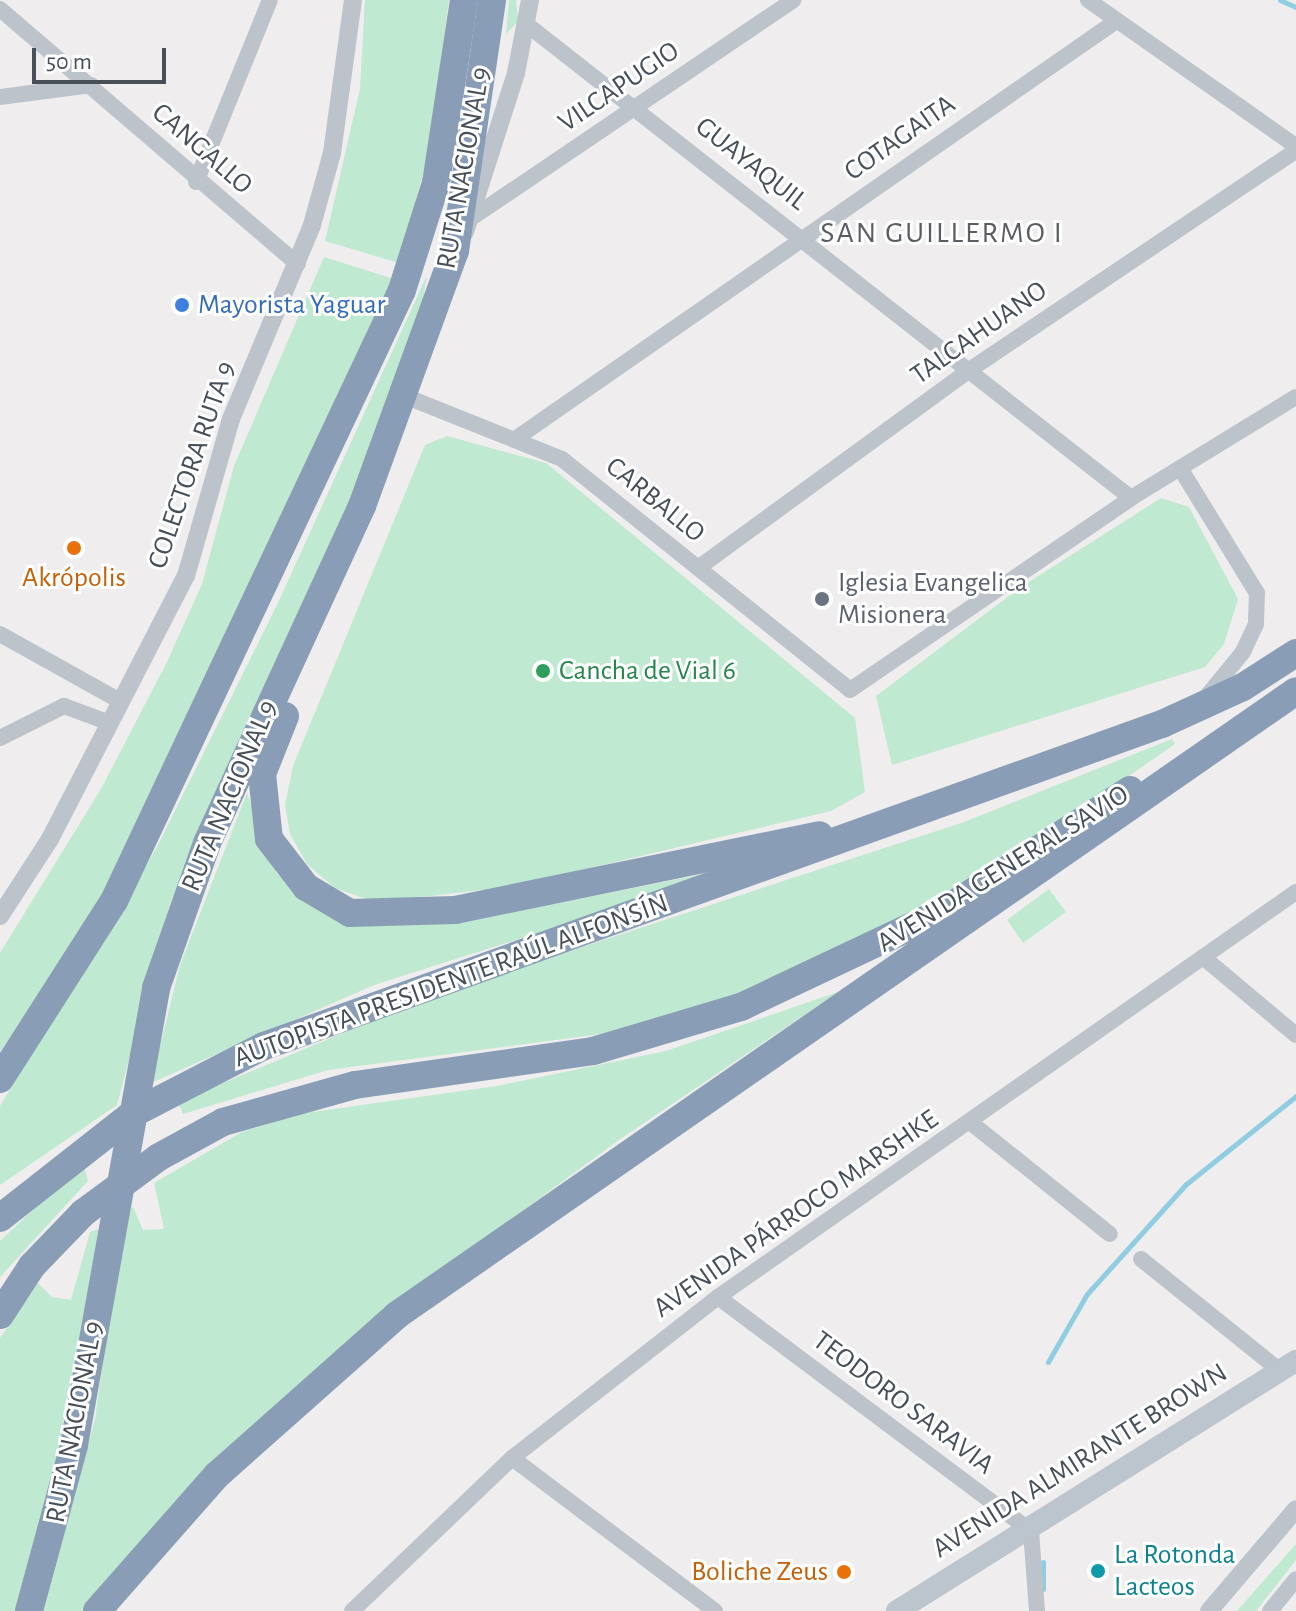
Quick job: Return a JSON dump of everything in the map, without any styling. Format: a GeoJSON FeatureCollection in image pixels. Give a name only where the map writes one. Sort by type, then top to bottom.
{"type":"FeatureCollection","features":[{"type":"Feature","properties":{"kind":"highway","name":"RUTA NACIONAL 9"},"geometry":{"type":"LineString","coordinates":[[0,1079],[114,901],[402,290],[436,183],[464,0]]}},
{"type":"Feature","properties":{"kind":"highway","name":"RUTA NACIONAL 9"},"geometry":{"type":"LineString","coordinates":[[29,1611],[74,1445],[156,988],[207,843],[362,506],[455,251],[492,0]]}},
{"type":"Feature","properties":{"kind":"highway"},"geometry":{"type":"LineString","coordinates":[[362,506],[341,588],[262,774],[269,839],[291,873],[323,901],[366,916],[423,914],[890,823]]}},
{"type":"Feature","properties":{"kind":"highway","name":"AVENIDA GENERAL SAVIO"},"geometry":{"type":"LineString","coordinates":[[890,823],[1193,710],[1296,653]]}},
{"type":"Feature","properties":{"kind":"highway"},"geometry":{"type":"LineString","coordinates":[[97,1611],[217,1475],[397,1315],[1296,691]]}},
{"type":"Feature","properties":{"kind":"highway","name":"AVENIDA GENERAL SAVIO"},"geometry":{"type":"LineString","coordinates":[[0,1315],[32,1266],[83,1213],[186,1141],[279,1103],[593,1051],[784,991],[942,912],[1296,691]]}},
{"type":"Feature","properties":{"kind":"highway","name":"AUTOPISTA PRESIDENTE RAÚL ALFONSÍN"},"geometry":{"type":"LineString","coordinates":[[0,1218],[84,1148],[189,1082],[303,1031],[890,823]]}},
{"type":"Feature","properties":{"kind":"main road","name":"AVENIDA ALMIRANTE BROWN"},"geometry":{"type":"LineString","coordinates":[[897,1611],[1031,1531],[1288,1365]]}},
{"type":"Feature","properties":{"kind":"street"},"geometry":{"type":"LineString","coordinates":[[196,182],[270,0]]}},
{"type":"Feature","properties":{"kind":"street","name":"COLECTORA RUTA 9"},"geometry":{"type":"LineString","coordinates":[[0,916],[110,723],[186,576],[231,419],[298,264],[332,153],[353,0]]}},
{"type":"Feature","properties":{"kind":"street"},"geometry":{"type":"LineString","coordinates":[[455,251],[473,217],[530,0]]}},
{"type":"Feature","properties":{"kind":"street","name":"VILCAPUGIO"},"geometry":{"type":"LineString","coordinates":[[473,217],[793,0]]}},
{"type":"Feature","properties":{"kind":"street"},"geometry":{"type":"LineString","coordinates":[[1088,0],[1296,148]]}},
{"type":"Feature","properties":{"kind":"street","name":"CANGALLO"},"geometry":{"type":"LineString","coordinates":[[0,9],[91,85],[196,182],[298,264]]}},
{"type":"Feature","properties":{"kind":"street","name":"COTAGAITA"},"geometry":{"type":"LineString","coordinates":[[518,437],[1116,21]]}},
{"type":"Feature","properties":{"kind":"street","name":"GUAYAQUIL"},"geometry":{"type":"LineString","coordinates":[[525,23],[802,237],[1131,498]]}},
{"type":"Feature","properties":{"kind":"street"},"geometry":{"type":"LineString","coordinates":[[0,97],[91,85]]}},
{"type":"Feature","properties":{"kind":"street","name":"TALCAHUANO"},"geometry":{"type":"LineString","coordinates":[[698,568],[968,371],[1296,148]]}},
{"type":"Feature","properties":{"kind":"street","name":"CARBALLO"},"geometry":{"type":"LineString","coordinates":[[402,395],[518,437],[572,466],[850,690],[1131,498]]}},
{"type":"Feature","properties":{"kind":"street"},"geometry":{"type":"LineString","coordinates":[[1131,498],[1296,397]]}},
{"type":"Feature","properties":{"kind":"street"},"geometry":{"type":"LineString","coordinates":[[1180,468],[1253,582],[1256,624],[1237,662],[1193,710]]}},
{"type":"Feature","properties":{"kind":"street"},"geometry":{"type":"LineString","coordinates":[[0,634],[120,701]]}},
{"type":"Feature","properties":{"kind":"street"},"geometry":{"type":"LineString","coordinates":[[0,738],[64,706],[110,723]]}},
{"type":"Feature","properties":{"kind":"street","name":"AVENIDA PÁRROCO MARSHKE"},"geometry":{"type":"LineString","coordinates":[[352,1611],[512,1458],[718,1297],[1296,892]]}},
{"type":"Feature","properties":{"kind":"street"},"geometry":{"type":"LineString","coordinates":[[1203,957],[1296,1035]]}},
{"type":"Feature","properties":{"kind":"street"},"geometry":{"type":"LineString","coordinates":[[970,1122],[1110,1234]]}},
{"type":"Feature","properties":{"kind":"street"},"geometry":{"type":"LineString","coordinates":[[1141,1259],[1288,1365]]}},
{"type":"Feature","properties":{"kind":"street","name":"TEODORO SARAVIA"},"geometry":{"type":"LineString","coordinates":[[718,1297],[1031,1531]]}},
{"type":"Feature","properties":{"kind":"street"},"geometry":{"type":"LineString","coordinates":[[512,1458],[715,1611]]}},
{"type":"Feature","properties":{"kind":"street"},"geometry":{"type":"LineString","coordinates":[[1209,1611],[1296,1509]]}},
{"type":"Feature","properties":{"kind":"street"},"geometry":{"type":"LineString","coordinates":[[1031,1531],[1037,1611]]}},
{"type":"Feature","properties":{"kind":"street"},"geometry":{"type":"LineString","coordinates":[[1270,1611],[1296,1579]]}},
{"type":"Feature","properties":{"kind":"green space"},"geometry":{"type":"Polygon","coordinates":[[[365,0],[449,0],[429,151],[399,263],[325,241],[360,89],[365,0]]]}},
{"type":"Feature","properties":{"kind":"green space"},"geometry":{"type":"Polygon","coordinates":[[[509,0],[516,0],[518,21],[506,34],[509,0]]]}},
{"type":"Feature","properties":{"kind":"green space"},"geometry":{"type":"Polygon","coordinates":[[[324,257],[394,279],[190,730],[88,921],[0,1052],[0,953],[101,789],[167,662],[202,584],[234,466],[324,257]]]}},
{"type":"Feature","properties":{"kind":"green space"},"geometry":{"type":"Polygon","coordinates":[[[427,275],[421,311],[359,483],[170,904],[117,1105],[0,1185],[0,1106],[156,849],[278,603],[427,275]]]}},
{"type":"Feature","properties":{"kind":"green space"},"geometry":{"type":"Polygon","coordinates":[[[447,436],[546,463],[855,718],[865,792],[831,811],[510,887],[375,902],[335,888],[307,864],[290,834],[285,805],[293,766],[425,445],[447,436]]]}},
{"type":"Feature","properties":{"kind":"green space"},"geometry":{"type":"Polygon","coordinates":[[[1161,498],[1189,507],[1238,599],[1224,644],[1205,667],[892,765],[876,696],[1021,587],[1161,498]]]}},
{"type":"Feature","properties":{"kind":"green space"},"geometry":{"type":"Polygon","coordinates":[[[1172,739],[1175,744],[971,886],[808,972],[624,1031],[328,1070],[183,1114],[178,1102],[429,997],[964,822],[1172,739]]]}},
{"type":"Feature","properties":{"kind":"green space"},"geometry":{"type":"Polygon","coordinates":[[[247,793],[277,874],[360,925],[465,922],[758,863],[374,985],[151,1083],[180,965],[247,793]]]}},
{"type":"Feature","properties":{"kind":"green space"},"geometry":{"type":"Polygon","coordinates":[[[1049,889],[1066,912],[1023,943],[1007,920],[1049,889]]]}},
{"type":"Feature","properties":{"kind":"green space"},"geometry":{"type":"Polygon","coordinates":[[[838,992],[619,1140],[355,1334],[221,1455],[82,1611],[44,1611],[95,1419],[124,1212],[133,1207],[143,1230],[164,1229],[154,1183],[242,1132],[298,1114],[497,1086],[666,1051],[838,992]]]}},
{"type":"Feature","properties":{"kind":"green space"},"geometry":{"type":"Polygon","coordinates":[[[83,1163],[88,1181],[0,1277],[0,1241],[83,1163]]]}},
{"type":"Feature","properties":{"kind":"green space"},"geometry":{"type":"Polygon","coordinates":[[[99,1229],[45,1521],[19,1611],[0,1611],[0,1338],[38,1283],[52,1297],[71,1300],[90,1232],[99,1229]]]}},
{"type":"Feature","properties":{"kind":"green space"},"geometry":{"type":"Polygon","coordinates":[[[1296,1544],[1296,1560],[1256,1611],[1237,1611],[1296,1544]]]}},
{"type":"Feature","properties":{"kind":"waterway"},"geometry":{"type":"LineString","coordinates":[[1280,0],[1296,7]]}},
{"type":"Feature","properties":{"kind":"waterway"},"geometry":{"type":"LineString","coordinates":[[1048,1362],[1087,1294],[1185,1185],[1296,1096]]}},
{"type":"Feature","properties":{"kind":"waterway"},"geometry":{"type":"LineString","coordinates":[[1043,1562],[1043,1589]]}},
{"type":"Feature","properties":{"kind":"place","name":"Mayorista Yaguar"},"geometry":{"type":"Point","coordinates":[182,305]}},
{"type":"Feature","properties":{"kind":"place","name":"Akrópolis"},"geometry":{"type":"Point","coordinates":[74,548]}},
{"type":"Feature","properties":{"kind":"place","name":"Iglesia Evangelica Misionera"},"geometry":{"type":"Point","coordinates":[822,599]}},
{"type":"Feature","properties":{"kind":"place","name":"Cancha de Vial 6"},"geometry":{"type":"Point","coordinates":[543,671]}},
{"type":"Feature","properties":{"kind":"place","name":"La Rotonda Lacteos"},"geometry":{"type":"Point","coordinates":[1098,1571]}},
{"type":"Feature","properties":{"kind":"place","name":"Boliche Zeus"},"geometry":{"type":"Point","coordinates":[844,1572]}},
{"type":"Feature","properties":{"kind":"district","name":"SAN GUILLERMO I"},"geometry":{"type":"Point","coordinates":[942,233]}}]}
